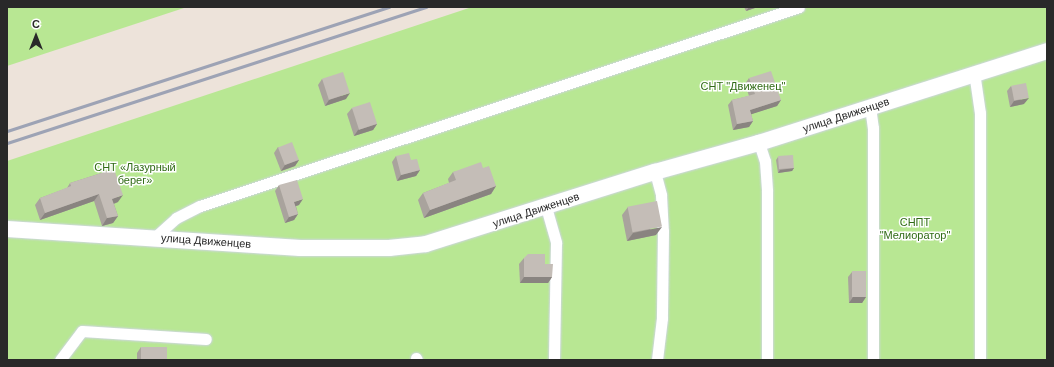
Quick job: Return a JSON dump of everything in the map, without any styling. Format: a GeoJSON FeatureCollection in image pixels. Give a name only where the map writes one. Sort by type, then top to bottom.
{"type":"FeatureCollection","features":[{"type":"Feature","properties":{"kind":"street"},"geometry":{"type":"LineString","coordinates":[[155,238],[176,218],[200,206],[799,7]]}},
{"type":"Feature","properties":{"kind":"street","name":"улица Движенцев"},"geometry":{"type":"LineString","coordinates":[[7,229],[300,248],[403,248],[444,239],[655,172],[760,143],[974,72],[1047,51]]}},
{"type":"Feature","properties":{"kind":"street"},"geometry":{"type":"LineString","coordinates":[[974,72],[980,113],[980,360]]}},
{"type":"Feature","properties":{"kind":"street"},"geometry":{"type":"LineString","coordinates":[[870,107],[873,128],[873,360]]}},
{"type":"Feature","properties":{"kind":"street"},"geometry":{"type":"LineString","coordinates":[[760,143],[765,161],[767,191],[766,360]]}},
{"type":"Feature","properties":{"kind":"street"},"geometry":{"type":"LineString","coordinates":[[655,172],[661,195],[663,232],[662,318],[657,360]]}},
{"type":"Feature","properties":{"kind":"street"},"geometry":{"type":"LineString","coordinates":[[546,207],[556,243],[554,360]]}},
{"type":"Feature","properties":{"kind":"street"},"geometry":{"type":"LineString","coordinates":[[60,360],[82,331],[206,339]]}},
{"type":"Feature","properties":{"kind":"green space"},"geometry":{"type":"Polygon","coordinates":[[[7,7],[187,7],[7,66],[7,7]]]}},
{"type":"Feature","properties":{"kind":"green space"},"geometry":{"type":"Polygon","coordinates":[[[472,7],[1047,7],[1047,360],[7,360],[7,161],[472,7]]]}},
{"type":"Feature","properties":{"kind":"building"},"geometry":{"type":"Polygon","coordinates":[[[771,71],[781,100],[750,110],[753,121],[737,124],[732,100],[755,94],[749,78],[771,71]]]}},
{"type":"Feature","properties":{"kind":"building"},"geometry":{"type":"Polygon","coordinates":[[[343,72],[350,93],[329,100],[322,79],[343,72]]]}},
{"type":"Feature","properties":{"kind":"building"},"geometry":{"type":"Polygon","coordinates":[[[1026,83],[1029,98],[1014,101],[1011,86],[1026,83]]]}},
{"type":"Feature","properties":{"kind":"building"},"geometry":{"type":"Polygon","coordinates":[[[370,102],[377,124],[359,130],[352,108],[370,102]]]}},
{"type":"Feature","properties":{"kind":"building"},"geometry":{"type":"Polygon","coordinates":[[[292,142],[299,160],[285,165],[278,147],[292,142]]]}},
{"type":"Feature","properties":{"kind":"building"},"geometry":{"type":"Polygon","coordinates":[[[409,153],[411,160],[417,159],[420,170],[401,175],[396,156],[409,153]]]}},
{"type":"Feature","properties":{"kind":"building"},"geometry":{"type":"Polygon","coordinates":[[[793,155],[794,168],[779,169],[778,156],[793,155]]]}},
{"type":"Feature","properties":{"kind":"building"},"geometry":{"type":"Polygon","coordinates":[[[481,162],[483,168],[489,166],[496,186],[430,210],[423,193],[456,180],[453,172],[481,162]]]}},
{"type":"Feature","properties":{"kind":"building"},"geometry":{"type":"Polygon","coordinates":[[[114,169],[123,195],[112,199],[118,216],[107,218],[99,194],[45,213],[40,198],[71,186],[70,183],[114,169]]]}},
{"type":"Feature","properties":{"kind":"building"},"geometry":{"type":"Polygon","coordinates":[[[297,180],[303,199],[294,202],[298,214],[289,217],[279,185],[297,180]]]}},
{"type":"Feature","properties":{"kind":"building"},"geometry":{"type":"Polygon","coordinates":[[[657,201],[662,227],[633,232],[628,207],[657,201]]]}},
{"type":"Feature","properties":{"kind":"building"},"geometry":{"type":"Polygon","coordinates":[[[528,254],[545,254],[545,264],[553,264],[552,277],[524,277],[524,258],[528,254]]]}},
{"type":"Feature","properties":{"kind":"building"},"geometry":{"type":"Polygon","coordinates":[[[852,271],[866,271],[866,297],[852,297],[852,271]]]}},
{"type":"Feature","properties":{"kind":"building"},"geometry":{"type":"Polygon","coordinates":[[[141,347],[167,347],[167,360],[141,360],[141,347]]]}},
{"type":"Feature","properties":{"kind":"railway"},"geometry":{"type":"LineString","coordinates":[[7,131],[389,7]]}},
{"type":"Feature","properties":{"kind":"railway"},"geometry":{"type":"LineString","coordinates":[[7,143],[426,7]]}},
{"type":"Feature","properties":{"kind":"park label","name":"СНТ \"Движенец\""},"geometry":{"type":"Point","coordinates":[743,86]}},
{"type":"Feature","properties":{"kind":"park label","name":"СНТ «Лазурный берег»"},"geometry":{"type":"Point","coordinates":[135,174]}},
{"type":"Feature","properties":{"kind":"park label","name":"СНПТ \"Мелиоратор\""},"geometry":{"type":"Point","coordinates":[915,229]}}]}
